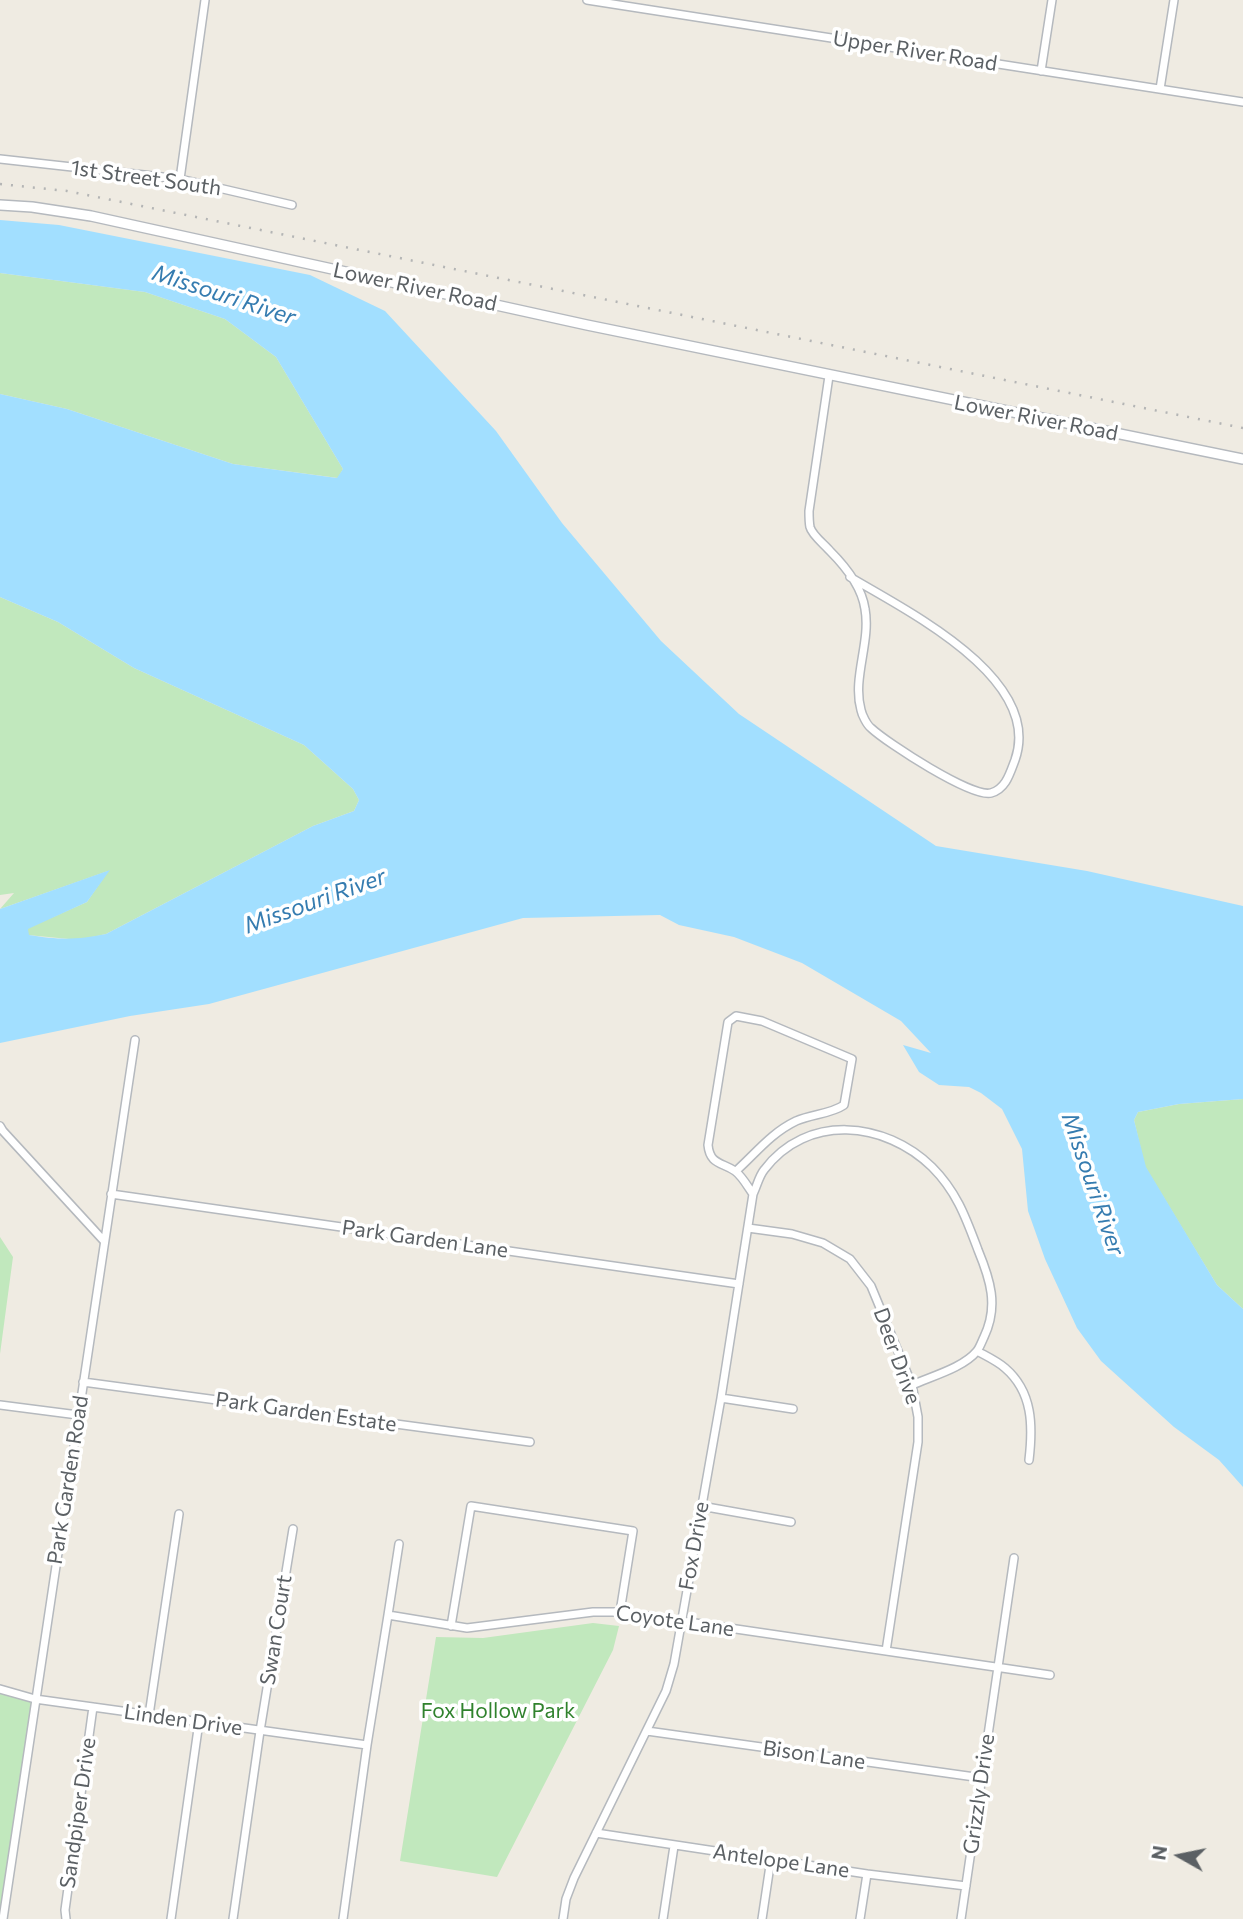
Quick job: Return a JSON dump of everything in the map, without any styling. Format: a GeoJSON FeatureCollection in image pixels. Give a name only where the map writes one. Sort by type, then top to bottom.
{"type":"FeatureCollection","features":[{"type":"Feature","properties":{"kind":"street"},"geometry":{"type":"LineString","coordinates":[[180,179],[205,0]]}},
{"type":"Feature","properties":{"kind":"street","name":"Upper River Road"},"geometry":{"type":"LineString","coordinates":[[587,0],[1243,102]]}},
{"type":"Feature","properties":{"kind":"street"},"geometry":{"type":"LineString","coordinates":[[1041,71],[1052,0]]}},
{"type":"Feature","properties":{"kind":"street"},"geometry":{"type":"LineString","coordinates":[[1160,89],[1174,0]]}},
{"type":"Feature","properties":{"kind":"street","name":"1st Street South"},"geometry":{"type":"LineString","coordinates":[[0,159],[180,179],[292,205]]}},
{"type":"Feature","properties":{"kind":"street","name":"Lower River Road"},"geometry":{"type":"LineString","coordinates":[[0,205],[91,216],[587,325],[1243,459]]}},
{"type":"Feature","properties":{"kind":"street"},"geometry":{"type":"LineString","coordinates":[[829,376],[809,511],[810,529],[838,559],[857,588],[865,610],[861,710],[869,727],[959,784],[978,792],[990,793],[1005,785],[1017,754],[1018,722],[1009,699],[964,649],[929,624],[850,577]]}},
{"type":"Feature","properties":{"kind":"street"},"geometry":{"type":"LineString","coordinates":[[736,1171],[779,1131],[817,1113],[839,1109],[844,1105],[852,1059],[762,1021],[736,1016],[730,1018],[708,1145],[709,1154],[713,1161],[736,1171],[753,1194]]}},
{"type":"Feature","properties":{"kind":"street","name":"Park Garden Road"},"geometry":{"type":"LineString","coordinates":[[3,1919],[135,1041]]}},
{"type":"Feature","properties":{"kind":"street"},"geometry":{"type":"LineString","coordinates":[[0,1126],[104,1241]]}},
{"type":"Feature","properties":{"kind":"street","name":"Fox Drive"},"geometry":{"type":"LineString","coordinates":[[563,1919],[570,1888],[666,1691],[674,1664],[721,1398],[753,1194],[763,1171],[798,1140],[822,1130],[863,1130],[885,1137],[912,1151],[932,1167],[959,1200],[989,1278],[993,1304],[989,1326],[977,1351]]}},
{"type":"Feature","properties":{"kind":"street","name":"Park Garden Lane"},"geometry":{"type":"LineString","coordinates":[[111,1194],[739,1284]]}},
{"type":"Feature","properties":{"kind":"street","name":"Deer Drive"},"geometry":{"type":"LineString","coordinates":[[748,1228],[792,1234],[823,1243],[850,1259],[871,1286],[912,1385],[918,1417],[918,1442],[886,1651]]}},
{"type":"Feature","properties":{"kind":"street"},"geometry":{"type":"LineString","coordinates":[[912,1385],[962,1363],[977,1351],[1005,1368],[1020,1384],[1030,1408],[1032,1434],[1029,1460]]}},
{"type":"Feature","properties":{"kind":"street","name":"Park Garden Estate"},"geometry":{"type":"LineString","coordinates":[[83,1382],[530,1442]]}},
{"type":"Feature","properties":{"kind":"street"},"geometry":{"type":"LineString","coordinates":[[721,1398],[793,1409]]}},
{"type":"Feature","properties":{"kind":"street"},"geometry":{"type":"LineString","coordinates":[[0,1405],[78,1415]]}},
{"type":"Feature","properties":{"kind":"street"},"geometry":{"type":"LineString","coordinates":[[451,1626],[471,1506],[634,1531],[621,1612]]}},
{"type":"Feature","properties":{"kind":"street"},"geometry":{"type":"LineString","coordinates":[[701,1506],[791,1522]]}},
{"type":"Feature","properties":{"kind":"street"},"geometry":{"type":"LineString","coordinates":[[149,1715],[179,1514]]}},
{"type":"Feature","properties":{"kind":"street","name":"Swan Court"},"geometry":{"type":"LineString","coordinates":[[233,1919],[293,1529]]}},
{"type":"Feature","properties":{"kind":"street"},"geometry":{"type":"LineString","coordinates":[[343,1919],[399,1544]]}},
{"type":"Feature","properties":{"kind":"street","name":"Grizzly Drive"},"geometry":{"type":"LineString","coordinates":[[961,1919],[1014,1558]]}},
{"type":"Feature","properties":{"kind":"street","name":"Coyote Lane"},"geometry":{"type":"LineString","coordinates":[[388,1615],[467,1628],[593,1612],[621,1612],[1050,1675]]}},
{"type":"Feature","properties":{"kind":"street","name":"Linden Drive"},"geometry":{"type":"LineString","coordinates":[[0,1689],[35,1699],[367,1745]]}},
{"type":"Feature","properties":{"kind":"street","name":"Sandpiper Drive"},"geometry":{"type":"LineString","coordinates":[[66,1919],[65,1910],[93,1707]]}},
{"type":"Feature","properties":{"kind":"street"},"geometry":{"type":"LineString","coordinates":[[171,1919],[199,1722]]}},
{"type":"Feature","properties":{"kind":"street","name":"Bison Lane"},"geometry":{"type":"LineString","coordinates":[[647,1731],[982,1778]]}},
{"type":"Feature","properties":{"kind":"street","name":"Antelope Lane"},"geometry":{"type":"LineString","coordinates":[[596,1833],[867,1874],[966,1886]]}},
{"type":"Feature","properties":{"kind":"street"},"geometry":{"type":"LineString","coordinates":[[663,1919],[674,1846]]}},
{"type":"Feature","properties":{"kind":"street"},"geometry":{"type":"LineString","coordinates":[[762,1919],[771,1859]]}},
{"type":"Feature","properties":{"kind":"street"},"geometry":{"type":"LineString","coordinates":[[860,1919],[867,1874]]}},
{"type":"Feature","properties":{"kind":"green space"},"geometry":{"type":"Polygon","coordinates":[[[0,273],[145,292],[225,319],[276,357],[343,469],[338,478],[233,464],[67,409],[0,394],[0,273]]]}},
{"type":"Feature","properties":{"kind":"green space"},"geometry":{"type":"Polygon","coordinates":[[[0,597],[58,622],[134,668],[304,745],[353,789],[359,800],[354,811],[313,826],[106,934],[79,940],[28,935],[28,928],[87,902],[108,871],[0,909],[14,893],[0,895],[0,597]]]}},
{"type":"Feature","properties":{"kind":"green space"},"geometry":{"type":"Polygon","coordinates":[[[1243,1099],[1243,1309],[1217,1285],[1145,1167],[1134,1120],[1138,1112],[1179,1104],[1243,1099]]]}},
{"type":"Feature","properties":{"kind":"green space"},"geometry":{"type":"Polygon","coordinates":[[[0,1237],[13,1257],[0,1354],[0,1237]]]}},
{"type":"Feature","properties":{"kind":"green space","name":"Fox Hollow Park"},"geometry":{"type":"Polygon","coordinates":[[[593,1623],[619,1626],[613,1650],[497,1877],[400,1861],[436,1637],[483,1638],[593,1623]]]}},
{"type":"Feature","properties":{"kind":"green space"},"geometry":{"type":"Polygon","coordinates":[[[0,1689],[35,1699],[0,1919],[0,1689]]]}},
{"type":"Feature","properties":{"kind":"water","name":"Missouri River"},"geometry":{"type":"Polygon","coordinates":[[[0,220],[59,225],[310,275],[385,311],[496,431],[562,523],[661,641],[739,714],[936,846],[1087,871],[1243,906],[1243,1099],[1179,1104],[1138,1112],[1134,1120],[1146,1167],[1217,1285],[1243,1309],[1243,1487],[1219,1460],[1174,1427],[1101,1361],[1077,1328],[1045,1259],[1028,1211],[1022,1149],[1002,1109],[969,1087],[939,1085],[919,1072],[903,1045],[931,1053],[901,1021],[802,963],[734,937],[679,925],[660,915],[523,918],[209,1004],[130,1016],[0,1043],[0,909],[110,870],[87,902],[28,929],[29,935],[59,938],[106,934],[313,826],[354,811],[359,800],[353,789],[304,745],[134,668],[58,622],[0,597],[0,394],[67,409],[233,464],[337,478],[343,469],[276,357],[225,319],[145,292],[0,273],[0,220]]]}},
{"type":"Feature","properties":{"kind":"railway"},"geometry":{"type":"LineString","coordinates":[[0,184],[67,191],[1243,428]]}}]}
